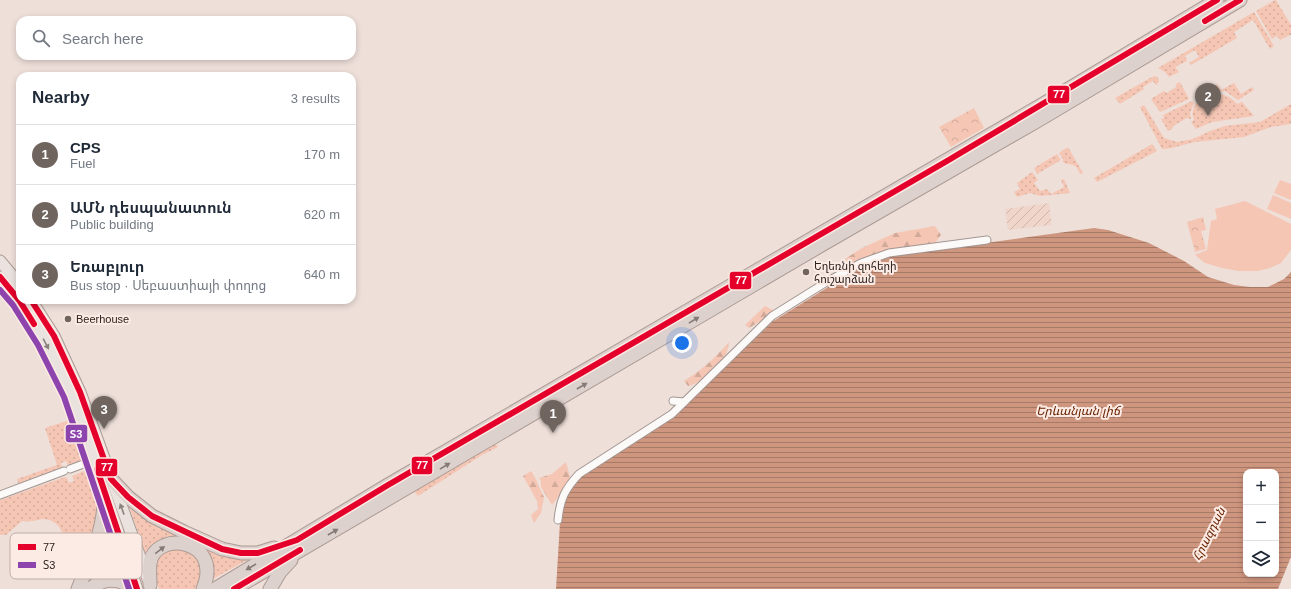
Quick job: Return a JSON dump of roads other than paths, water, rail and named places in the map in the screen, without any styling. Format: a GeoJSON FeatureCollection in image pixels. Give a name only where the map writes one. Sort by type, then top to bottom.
{"type":"FeatureCollection","features":[{"type":"Feature","properties":{"kind":"highway"},"geometry":{"type":"LineString","coordinates":[[234,589],[388,485],[1039,107],[1217,0]]}},
{"type":"Feature","properties":{"kind":"highway"},"geometry":{"type":"LineString","coordinates":[[215,589],[298,546],[1042,118],[1240,0]]}},
{"type":"Feature","properties":{"kind":"highway"},"geometry":{"type":"LineString","coordinates":[[99,533],[102,523],[107,482],[152,516],[222,549],[241,553],[258,553],[298,546]]}},
{"type":"Feature","properties":{"kind":"highway"},"geometry":{"type":"LineString","coordinates":[[151,587],[150,562],[154,554],[161,547],[168,544],[181,543],[194,547],[203,555],[207,565],[207,577],[204,589]]}},
{"type":"Feature","properties":{"kind":"highway"},"geometry":{"type":"LineString","coordinates":[[270,589],[298,546]]}},
{"type":"Feature","properties":{"kind":"highway"},"geometry":{"type":"LineString","coordinates":[[78,589],[82,579]]}},
{"type":"Feature","properties":{"kind":"highway"},"geometry":{"type":"LineString","coordinates":[[90,589],[100,582],[109,580],[127,584],[135,589]]}},
{"type":"Feature","properties":{"kind":"main road"},"geometry":{"type":"LineString","coordinates":[[0,261],[16,279]]}},
{"type":"Feature","properties":{"kind":"main road"},"geometry":{"type":"LineString","coordinates":[[0,277],[16,296]]}},
{"type":"Feature","properties":{"kind":"main road"},"geometry":{"type":"LineString","coordinates":[[22,304],[45,341],[71,394],[94,460],[107,482],[128,533]]}},
{"type":"Feature","properties":{"kind":"main road"},"geometry":{"type":"LineString","coordinates":[[34,304],[54,336],[80,392],[120,533]]}},
{"type":"Feature","properties":{"kind":"main road"},"geometry":{"type":"LineString","coordinates":[[142,566],[151,587]]}},
{"type":"Feature","properties":{"kind":"main road"},"geometry":{"type":"LineString","coordinates":[[132,579],[135,589]]}},
{"type":"Feature","properties":{"kind":"street"},"geometry":{"type":"LineString","coordinates":[[558,520],[560,505],[567,488],[578,474],[672,414],[772,316],[828,281],[861,263],[889,253],[987,240]]}},
{"type":"Feature","properties":{"kind":"street"},"geometry":{"type":"LineString","coordinates":[[673,401],[684,402]]}},
{"type":"Feature","properties":{"kind":"street"},"geometry":{"type":"LineString","coordinates":[[0,495],[94,460]]}},
{"type":"Feature","properties":{"kind":"water","name":"Երևանյան լիճ"},"geometry":{"type":"Polygon","coordinates":[[[1094,228],[1108,230],[1149,243],[1184,261],[1208,277],[1234,285],[1268,287],[1284,279],[1291,272],[1291,557],[1278,589],[556,589],[560,522],[565,498],[575,482],[587,472],[675,416],[772,322],[871,262],[893,256],[1094,228]]]}},
{"type":"Feature","properties":{"kind":"place","name":"ԱՄՆ դեսպանատուն"},"geometry":{"type":"Point","coordinates":[1208,116]}},
{"type":"Feature","properties":{"kind":"place","name":"Եղեռնի զոհերի հուշարձան"},"geometry":{"type":"Point","coordinates":[806,272]}},
{"type":"Feature","properties":{"kind":"place","name":"Beerhouse"},"geometry":{"type":"Point","coordinates":[68,319]}},
{"type":"Feature","properties":{"kind":"place","name":"Եռաբլուր"},"geometry":{"type":"Point","coordinates":[104,429]}},
{"type":"Feature","properties":{"kind":"place","name":"CPS"},"geometry":{"type":"Point","coordinates":[553,433]}},
{"type":"Feature","properties":{"kind":"water label","name":"Հրազդան"},"geometry":{"type":"Point","coordinates":[1209,534]}}]}
